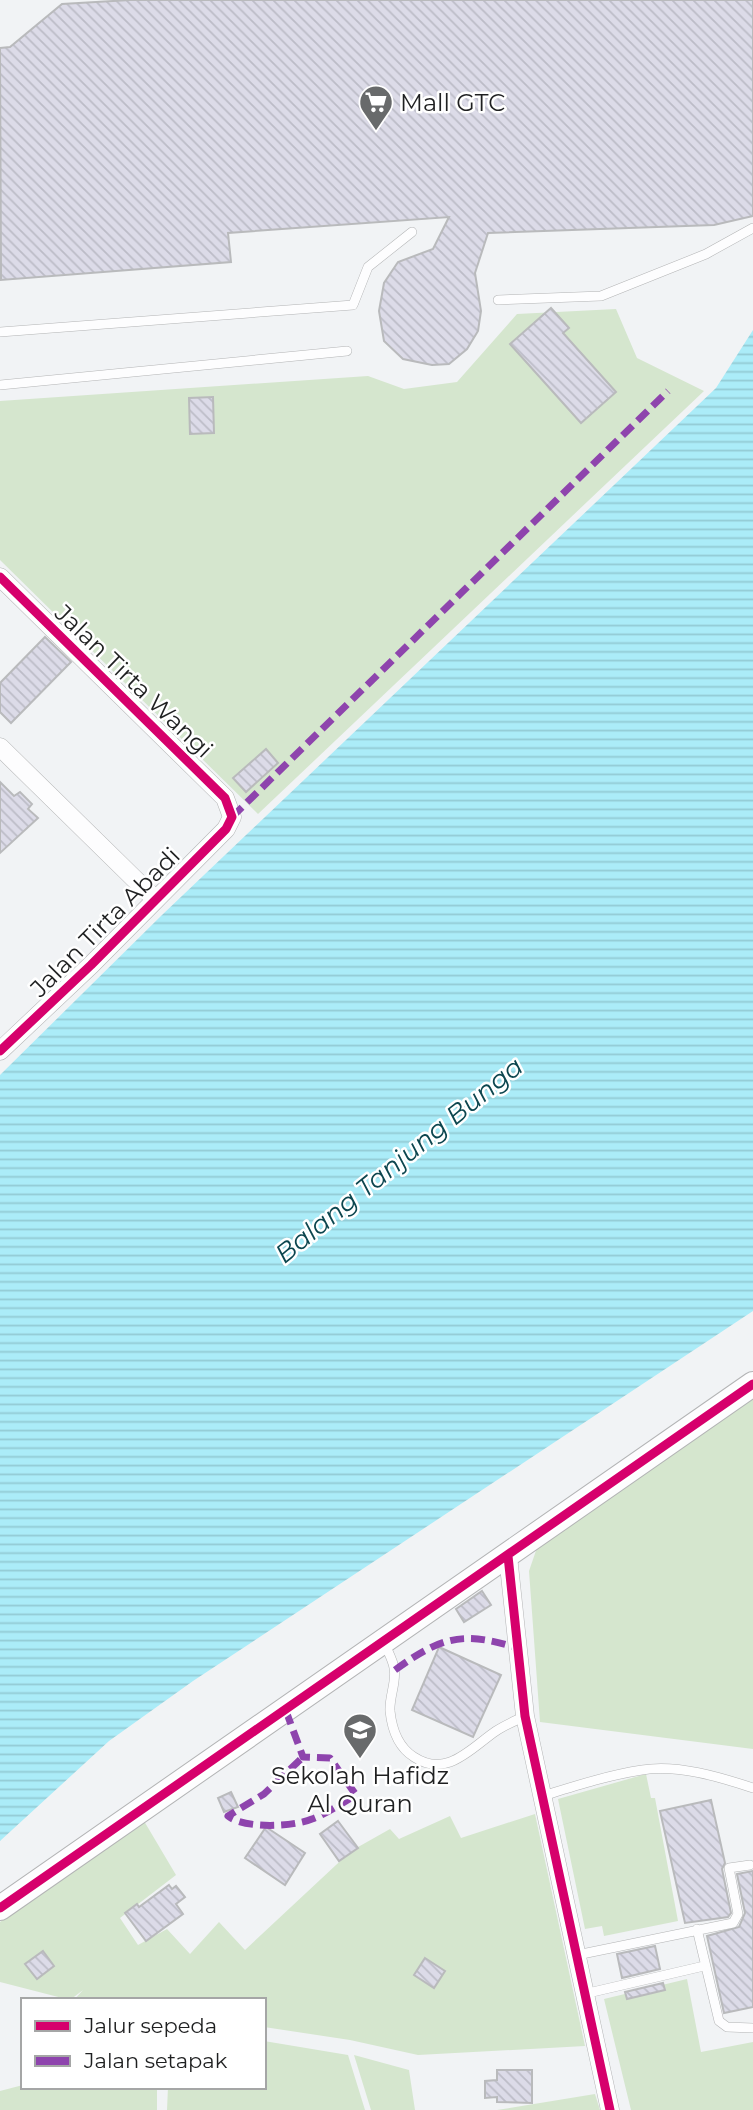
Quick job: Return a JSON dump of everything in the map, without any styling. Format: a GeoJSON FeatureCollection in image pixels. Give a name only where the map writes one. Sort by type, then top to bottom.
{"type":"FeatureCollection","features":[{"type":"Feature","properties":{"kind":"street","name":"Jalan Tirta Wangi"},"geometry":{"type":"LineString","coordinates":[[0,577],[225,798],[232,817]]}},
{"type":"Feature","properties":{"kind":"street","name":"Jalan Tirta Abadi"},"geometry":{"type":"LineString","coordinates":[[0,747],[155,899]]}},
{"type":"Feature","properties":{"kind":"street","name":"Jalan Tirta Abadi"},"geometry":{"type":"LineString","coordinates":[[0,1051],[91,965],[226,829],[232,817]]}},
{"type":"Feature","properties":{"kind":"street"},"geometry":{"type":"LineString","coordinates":[[0,1908],[753,1384]]}},
{"type":"Feature","properties":{"kind":"street"},"geometry":{"type":"LineString","coordinates":[[508,1556],[525,1716],[610,2110]]}},
{"type":"Feature","properties":{"kind":"lane"},"geometry":{"type":"LineString","coordinates":[[498,300],[601,296],[706,254],[753,228]]}},
{"type":"Feature","properties":{"kind":"lane"},"geometry":{"type":"LineString","coordinates":[[0,332],[353,305],[368,267],[412,232]]}},
{"type":"Feature","properties":{"kind":"lane"},"geometry":{"type":"LineString","coordinates":[[0,385],[347,351]]}},
{"type":"Feature","properties":{"kind":"lane"},"geometry":{"type":"LineString","coordinates":[[384,1641],[395,1670],[390,1708],[392,1724],[398,1741],[419,1760],[434,1764],[463,1757],[494,1732],[525,1716]]}},
{"type":"Feature","properties":{"kind":"lane"},"geometry":{"type":"LineString","coordinates":[[543,1796],[643,1769],[721,1778],[753,1788]]}},
{"type":"Feature","properties":{"kind":"lane"},"geometry":{"type":"LineString","coordinates":[[577,1955],[737,1920],[729,1868],[750,1865]]}},
{"type":"Feature","properties":{"kind":"lane"},"geometry":{"type":"LineString","coordinates":[[697,1929],[719,2021],[727,2027],[753,2028]]}},
{"type":"Feature","properties":{"kind":"lane"},"geometry":{"type":"LineString","coordinates":[[584,1993],[704,1966]]}},
{"type":"Feature","properties":{"kind":"green space"},"geometry":{"type":"Polygon","coordinates":[[[616,309],[637,358],[704,391],[258,814],[0,560],[0,401],[368,376],[404,389],[457,382],[517,314],[616,309]]]}},
{"type":"Feature","properties":{"kind":"green space"},"geometry":{"type":"Polygon","coordinates":[[[753,1384],[753,1749],[540,1722],[529,1571],[540,1539],[753,1384]]]}},
{"type":"Feature","properties":{"kind":"green space"},"geometry":{"type":"Polygon","coordinates":[[[646,1774],[651,1798],[655,1798],[678,1921],[604,1936],[602,1926],[585,1929],[558,1799],[646,1774]]]}},
{"type":"Feature","properties":{"kind":"green space"},"geometry":{"type":"Polygon","coordinates":[[[535,1814],[585,2046],[418,2055],[350,2040],[266,2027],[266,1998],[76,1998],[83,1990],[73,1998],[62,1998],[0,1982],[0,1922],[40,1891],[144,1821],[176,1875],[120,1918],[138,1945],[167,1929],[190,1954],[219,1922],[245,1950],[351,1851],[390,1829],[399,1839],[450,1816],[461,1838],[535,1814]]]}},
{"type":"Feature","properties":{"kind":"green space"},"geometry":{"type":"Polygon","coordinates":[[[687,1979],[701,2052],[753,2042],[753,2110],[631,2110],[604,1999],[687,1979]]]}},
{"type":"Feature","properties":{"kind":"green space"},"geometry":{"type":"Polygon","coordinates":[[[266,2041],[348,2055],[365,2110],[167,2110],[168,2089],[266,2089],[266,2041]]]}},
{"type":"Feature","properties":{"kind":"green space"},"geometry":{"type":"Polygon","coordinates":[[[354,2055],[409,2070],[415,2110],[371,2110],[354,2055]]]}},
{"type":"Feature","properties":{"kind":"green space"},"geometry":{"type":"Polygon","coordinates":[[[21,2086],[21,2089],[157,2089],[157,2110],[0,2110],[0,2091],[21,2086]]]}},
{"type":"Feature","properties":{"kind":"green space"},"geometry":{"type":"Polygon","coordinates":[[[595,2094],[600,2110],[497,2110],[595,2094]]]}},
{"type":"Feature","properties":{"kind":"water","name":"Balang Tanjung Bunga"},"geometry":{"type":"Polygon","coordinates":[[[753,330],[753,1311],[193,1681],[109,1741],[0,1841],[0,1075],[162,915],[716,388],[753,330]]]}},
{"type":"Feature","properties":{"kind":"building","name":"Mall GTC"},"geometry":{"type":"Polygon","coordinates":[[[130,0],[753,0],[753,216],[714,225],[488,233],[475,273],[481,311],[478,331],[467,349],[449,364],[432,365],[403,359],[384,341],[379,311],[384,283],[398,262],[433,249],[449,217],[228,233],[231,262],[1,280],[0,48],[10,47],[62,4],[130,0]]]}},
{"type":"Feature","properties":{"kind":"building"},"geometry":{"type":"Polygon","coordinates":[[[551,308],[569,328],[563,333],[616,392],[581,423],[510,344],[551,308]]]}},
{"type":"Feature","properties":{"kind":"building"},"geometry":{"type":"Polygon","coordinates":[[[213,397],[214,433],[190,434],[189,398],[213,397]]]}},
{"type":"Feature","properties":{"kind":"building"},"geometry":{"type":"Polygon","coordinates":[[[45,637],[71,662],[11,723],[0,712],[0,683],[45,637]]]}},
{"type":"Feature","properties":{"kind":"building"},"geometry":{"type":"Polygon","coordinates":[[[266,749],[278,763],[246,792],[233,778],[266,749]]]}},
{"type":"Feature","properties":{"kind":"building"},"geometry":{"type":"Polygon","coordinates":[[[0,782],[14,796],[20,792],[32,804],[28,809],[38,818],[0,853],[0,782]]]}},
{"type":"Feature","properties":{"kind":"building"},"geometry":{"type":"Polygon","coordinates":[[[482,1591],[491,1605],[464,1622],[456,1609],[482,1591]]]}},
{"type":"Feature","properties":{"kind":"building"},"geometry":{"type":"Polygon","coordinates":[[[439,1647],[501,1675],[473,1737],[412,1710],[439,1647]]]}},
{"type":"Feature","properties":{"kind":"building"},"geometry":{"type":"Polygon","coordinates":[[[231,1792],[238,1807],[224,1812],[218,1798],[231,1792]]]}},
{"type":"Feature","properties":{"kind":"building"},"geometry":{"type":"Polygon","coordinates":[[[711,1800],[725,1863],[722,1869],[731,1913],[728,1917],[685,1923],[660,1811],[711,1800]]]}},
{"type":"Feature","properties":{"kind":"building"},"geometry":{"type":"Polygon","coordinates":[[[338,1821],[358,1848],[339,1861],[320,1834],[338,1821]]]}},
{"type":"Feature","properties":{"kind":"building"},"geometry":{"type":"Polygon","coordinates":[[[266,1827],[305,1853],[285,1885],[245,1858],[266,1827]]]}},
{"type":"Feature","properties":{"kind":"building"},"geometry":{"type":"Polygon","coordinates":[[[753,1871],[753,2007],[724,2013],[707,1936],[739,1927],[745,1913],[737,1874],[753,1871]]]}},
{"type":"Feature","properties":{"kind":"building"},"geometry":{"type":"Polygon","coordinates":[[[169,1885],[172,1889],[176,1886],[185,1897],[176,1904],[183,1914],[146,1941],[125,1913],[137,1904],[139,1907],[169,1885]]]}},
{"type":"Feature","properties":{"kind":"building"},"geometry":{"type":"Polygon","coordinates":[[[655,1946],[660,1969],[622,1978],[617,1954],[655,1946]]]}},
{"type":"Feature","properties":{"kind":"building"},"geometry":{"type":"Polygon","coordinates":[[[43,1951],[54,1966],[37,1979],[25,1964],[43,1951]]]}},
{"type":"Feature","properties":{"kind":"building"},"geometry":{"type":"Polygon","coordinates":[[[425,1958],[445,1971],[434,1988],[414,1975],[425,1958]]]}},
{"type":"Feature","properties":{"kind":"building"},"geometry":{"type":"Polygon","coordinates":[[[663,1983],[665,1990],[627,1999],[625,1992],[663,1983]]]}},
{"type":"Feature","properties":{"kind":"building"},"geometry":{"type":"Polygon","coordinates":[[[497,2070],[532,2070],[532,2103],[497,2102],[497,2097],[485,2098],[485,2081],[497,2080],[497,2070]]]}},
{"type":"Feature","properties":{"kind":"marked path"},"geometry":{"type":"LineString","coordinates":[[232,817],[668,391]]}},
{"type":"Feature","properties":{"kind":"marked path"},"geometry":{"type":"LineString","coordinates":[[395,1670],[426,1650],[454,1640],[482,1639],[518,1648]]}},
{"type":"Feature","properties":{"kind":"marked path"},"geometry":{"type":"LineString","coordinates":[[286,1711],[303,1757],[330,1758],[356,1795],[318,1817],[293,1824],[257,1825],[228,1816],[264,1794],[303,1757]]}},
{"type":"Feature","properties":{"kind":"cycle path"},"geometry":{"type":"LineString","coordinates":[[0,577],[225,798],[232,817],[226,829],[91,965],[0,1051]]}},
{"type":"Feature","properties":{"kind":"cycle path"},"geometry":{"type":"LineString","coordinates":[[0,1908],[753,1384]]}},
{"type":"Feature","properties":{"kind":"cycle path"},"geometry":{"type":"LineString","coordinates":[[508,1556],[525,1716],[610,2110]]}},
{"type":"Feature","properties":{"kind":"place","name":"Mall GTC"},"geometry":{"type":"Point","coordinates":[376,132]}},
{"type":"Feature","properties":{"kind":"place","name":"Sekolah Hafidz Al Quran"},"geometry":{"type":"Point","coordinates":[360,1760]}}]}
